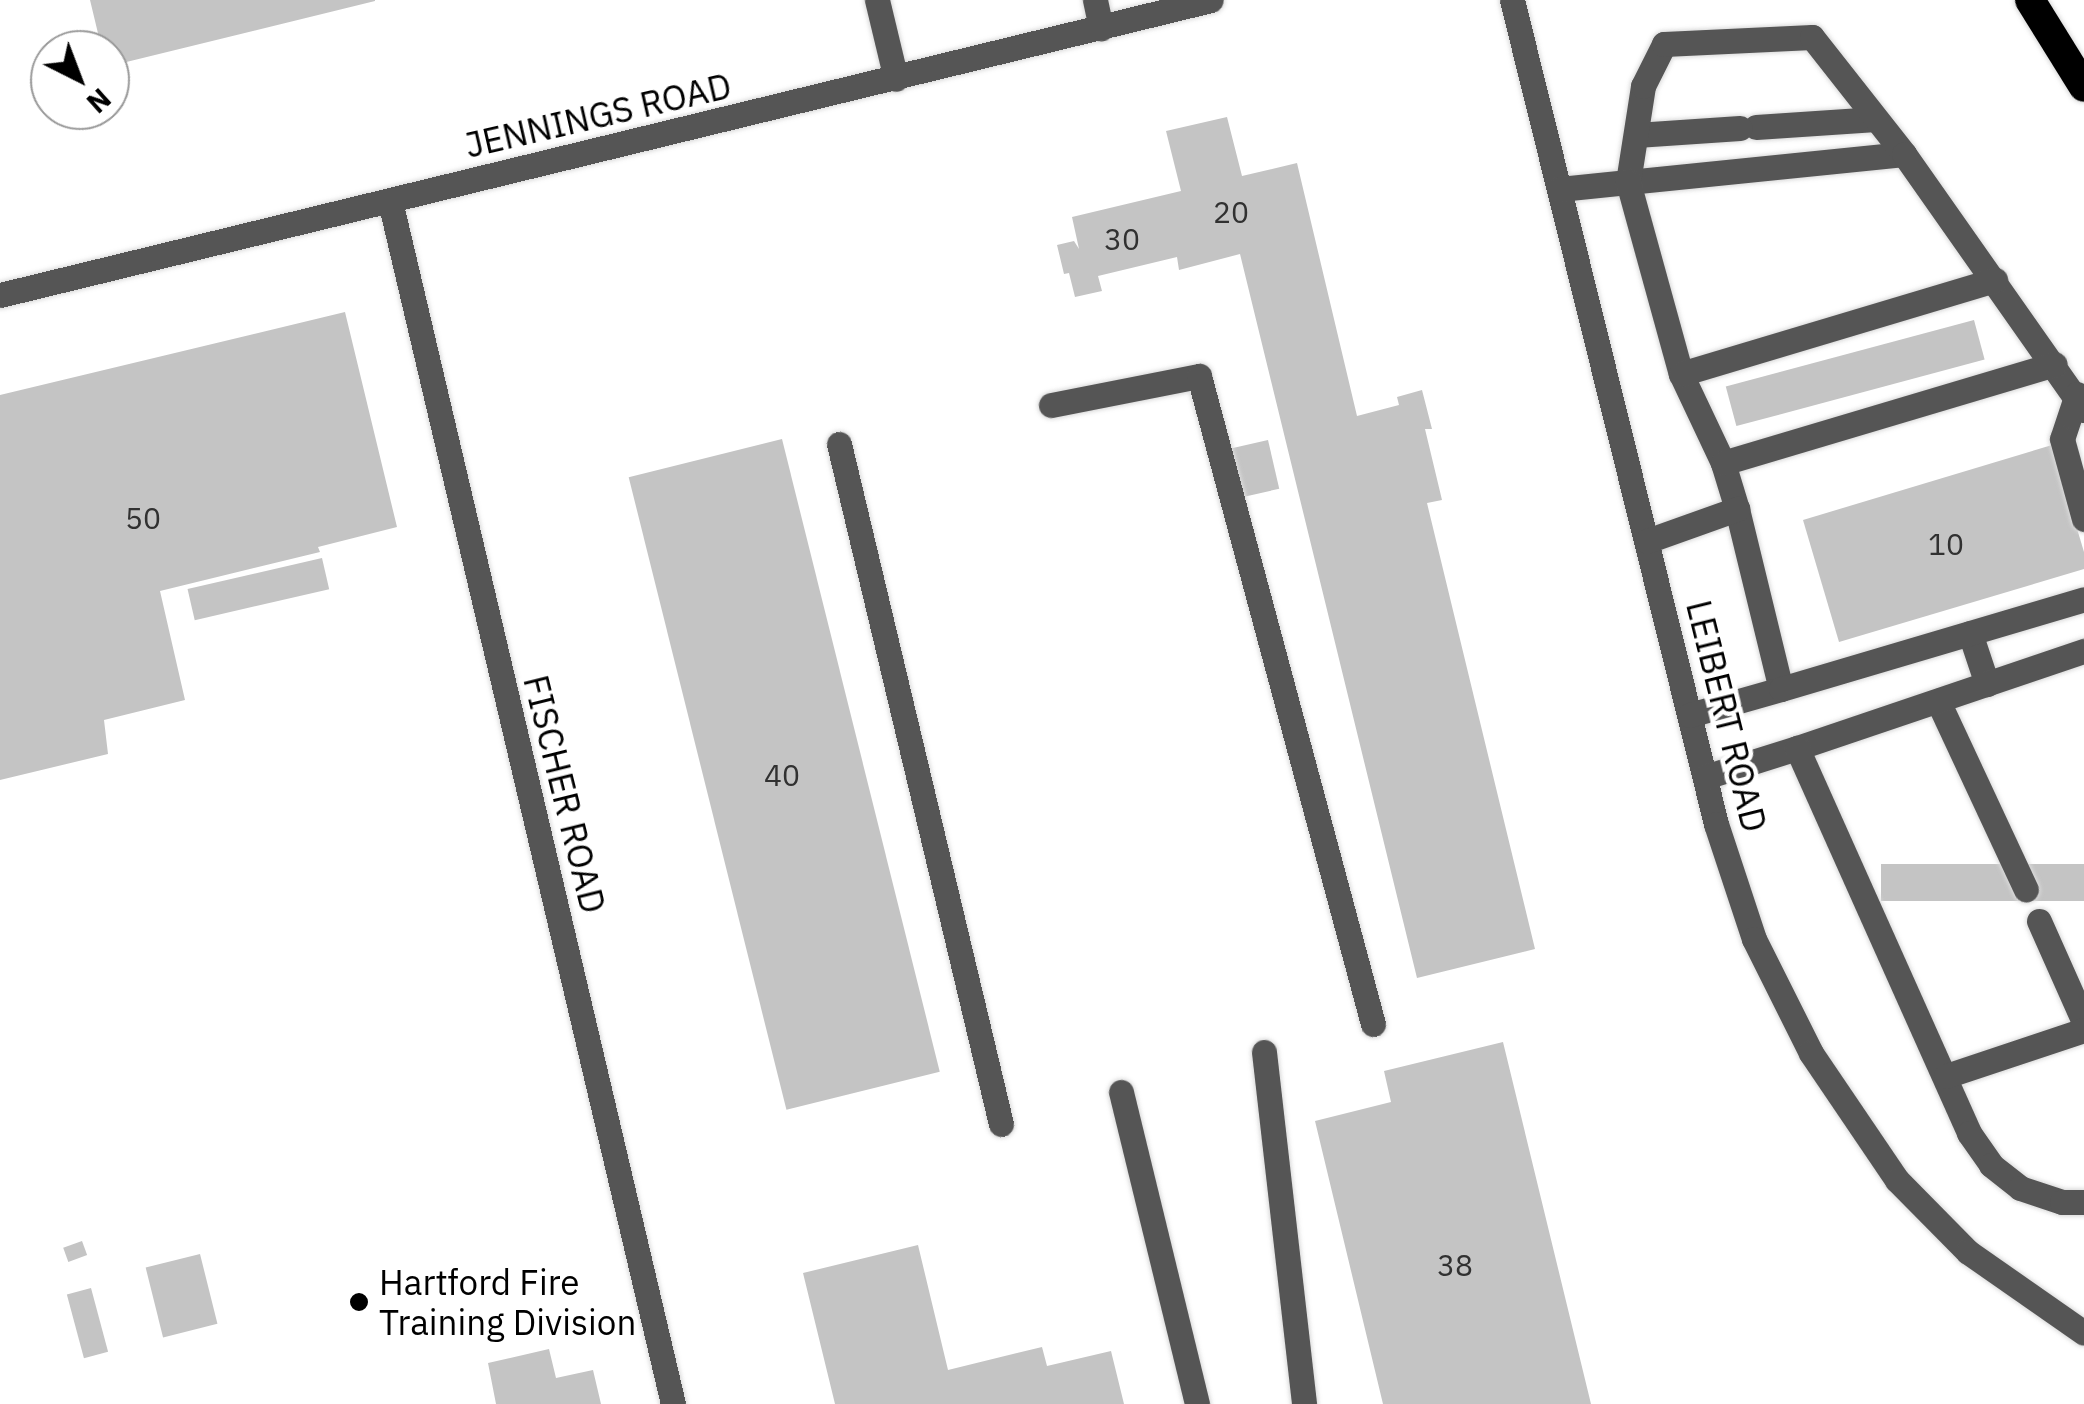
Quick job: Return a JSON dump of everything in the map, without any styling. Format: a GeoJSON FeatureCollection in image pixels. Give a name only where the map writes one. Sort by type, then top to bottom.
{"type":"FeatureCollection","features":[{"type":"Feature","properties":{"kind":"highway"},"geometry":{"type":"LineString","coordinates":[[2030,0],[2084,86]]}},
{"type":"Feature","properties":{"kind":"street"},"geometry":{"type":"LineString","coordinates":[[878,0],[896,79]]}},
{"type":"Feature","properties":{"kind":"street"},"geometry":{"type":"LineString","coordinates":[[1096,0],[1101,28]]}},
{"type":"Feature","properties":{"kind":"street","name":"JENNINGS ROAD"},"geometry":{"type":"LineString","coordinates":[[0,295],[1211,0]]}},
{"type":"Feature","properties":{"kind":"street","name":"LEIBERT ROAD"},"geometry":{"type":"LineString","coordinates":[[1512,0],[1728,868],[1754,939],[1790,1014],[1852,1117],[1898,1180],[1949,1235],[1990,1269],[2084,1333]]}},
{"type":"Feature","properties":{"kind":"street"},"geometry":{"type":"LineString","coordinates":[[1781,689],[1724,463],[1682,374],[1628,182],[1643,86],[1664,44],[1812,37],[1904,154],[2080,402],[2062,439],[2084,518]]}},
{"type":"Feature","properties":{"kind":"street"},"geometry":{"type":"LineString","coordinates":[[1636,135],[1876,118]]}},
{"type":"Feature","properties":{"kind":"street"},"geometry":{"type":"LineString","coordinates":[[1560,189],[1904,154]]}},
{"type":"Feature","properties":{"kind":"street","name":"FISCHER ROAD"},"geometry":{"type":"LineString","coordinates":[[390,200],[673,1404]]}},
{"type":"Feature","properties":{"kind":"street"},"geometry":{"type":"LineString","coordinates":[[1682,374],[1995,280]]}},
{"type":"Feature","properties":{"kind":"street"},"geometry":{"type":"LineString","coordinates":[[1724,463],[2055,364]]}},
{"type":"Feature","properties":{"kind":"street"},"geometry":{"type":"LineString","coordinates":[[1051,405],[1198,376],[1373,1024]]}},
{"type":"Feature","properties":{"kind":"street"},"geometry":{"type":"LineString","coordinates":[[840,444],[1002,1124]]}},
{"type":"Feature","properties":{"kind":"street"},"geometry":{"type":"LineString","coordinates":[[1648,541],[1737,509]]}},
{"type":"Feature","properties":{"kind":"street"},"geometry":{"type":"LineString","coordinates":[[1690,715],[2084,600]]}},
{"type":"Feature","properties":{"kind":"street"},"geometry":{"type":"LineString","coordinates":[[1970,633],[1987,684]]}},
{"type":"Feature","properties":{"kind":"street"},"geometry":{"type":"LineString","coordinates":[[1705,778],[2084,651]]}},
{"type":"Feature","properties":{"kind":"street"},"geometry":{"type":"LineString","coordinates":[[1938,701],[2026,890]]}},
{"type":"Feature","properties":{"kind":"street"},"geometry":{"type":"LineString","coordinates":[[1797,748],[1970,1134],[1991,1166],[2020,1188],[2062,1202],[2084,1202]]}},
{"type":"Feature","properties":{"kind":"street"},"geometry":{"type":"LineString","coordinates":[[1946,1076],[2084,1026],[2039,921]]}},
{"type":"Feature","properties":{"kind":"street"},"geometry":{"type":"LineString","coordinates":[[1264,1052],[1304,1404]]}},
{"type":"Feature","properties":{"kind":"street"},"geometry":{"type":"LineString","coordinates":[[1121,1092],[1197,1404]]}},
{"type":"Feature","properties":{"kind":"building"},"geometry":{"type":"Polygon","coordinates":[[[90,0],[375,0],[130,61],[130,30],[97,30],[90,0]]]}},
{"type":"Feature","properties":{"kind":"building"},"geometry":{"type":"Polygon","coordinates":[[[1227,117],[1242,176],[1297,163],[1357,416],[1399,405],[1397,397],[1422,390],[1432,429],[1425,429],[1442,500],[1427,503],[1535,949],[1417,978],[1240,254],[1179,270],[1177,257],[1098,276],[1102,291],[1075,297],[1069,273],[1064,274],[1057,245],[1074,241],[1079,249],[1072,217],[1181,191],[1166,131],[1227,117]]]}},
{"type":"Feature","properties":{"kind":"building"},"geometry":{"type":"Polygon","coordinates":[[[345,312],[397,527],[318,547],[320,552],[160,591],[185,700],[104,720],[108,754],[0,780],[0,395],[345,312]]]}},
{"type":"Feature","properties":{"kind":"building"},"geometry":{"type":"Polygon","coordinates":[[[1974,320],[1985,360],[1736,426],[1726,387],[1974,320]]]}},
{"type":"Feature","properties":{"kind":"building"},"geometry":{"type":"Polygon","coordinates":[[[782,439],[940,1072],[786,1110],[629,477],[782,439]]]}},
{"type":"Feature","properties":{"kind":"building"},"geometry":{"type":"Polygon","coordinates":[[[1268,440],[1279,489],[1243,497],[1232,448],[1268,440]]]}},
{"type":"Feature","properties":{"kind":"building"},"geometry":{"type":"Polygon","coordinates":[[[2052,445],[2084,552],[2084,569],[1839,642],[1803,520],[2052,445]]]}},
{"type":"Feature","properties":{"kind":"building"},"geometry":{"type":"Polygon","coordinates":[[[322,558],[329,589],[195,620],[188,589],[322,558]]]}},
{"type":"Feature","properties":{"kind":"building"},"geometry":{"type":"Polygon","coordinates":[[[1881,864],[2084,864],[2084,901],[1881,901],[1881,864]]]}},
{"type":"Feature","properties":{"kind":"building"},"geometry":{"type":"Polygon","coordinates":[[[1503,1042],[1591,1404],[1383,1404],[1315,1121],[1391,1102],[1384,1071],[1503,1042]]]}},
{"type":"Feature","properties":{"kind":"building"},"geometry":{"type":"Polygon","coordinates":[[[82,1241],[87,1255],[68,1262],[63,1248],[82,1241]]]}},
{"type":"Feature","properties":{"kind":"building"},"geometry":{"type":"Polygon","coordinates":[[[918,1245],[948,1370],[1042,1347],[1047,1366],[1111,1351],[1124,1404],[835,1404],[803,1273],[918,1245]]]}},
{"type":"Feature","properties":{"kind":"building"},"geometry":{"type":"Polygon","coordinates":[[[200,1254],[217,1324],[163,1337],[146,1268],[200,1254]]]}},
{"type":"Feature","properties":{"kind":"building"},"geometry":{"type":"Polygon","coordinates":[[[91,1288],[108,1352],[84,1358],[67,1294],[91,1288]]]}},
{"type":"Feature","properties":{"kind":"building"},"geometry":{"type":"Polygon","coordinates":[[[549,1349],[556,1378],[593,1370],[601,1404],[496,1404],[488,1363],[549,1349]]]}},
{"type":"Feature","properties":{"kind":"place","name":"Hartford Fire Training Division"},"geometry":{"type":"Point","coordinates":[359,1302]}}]}
